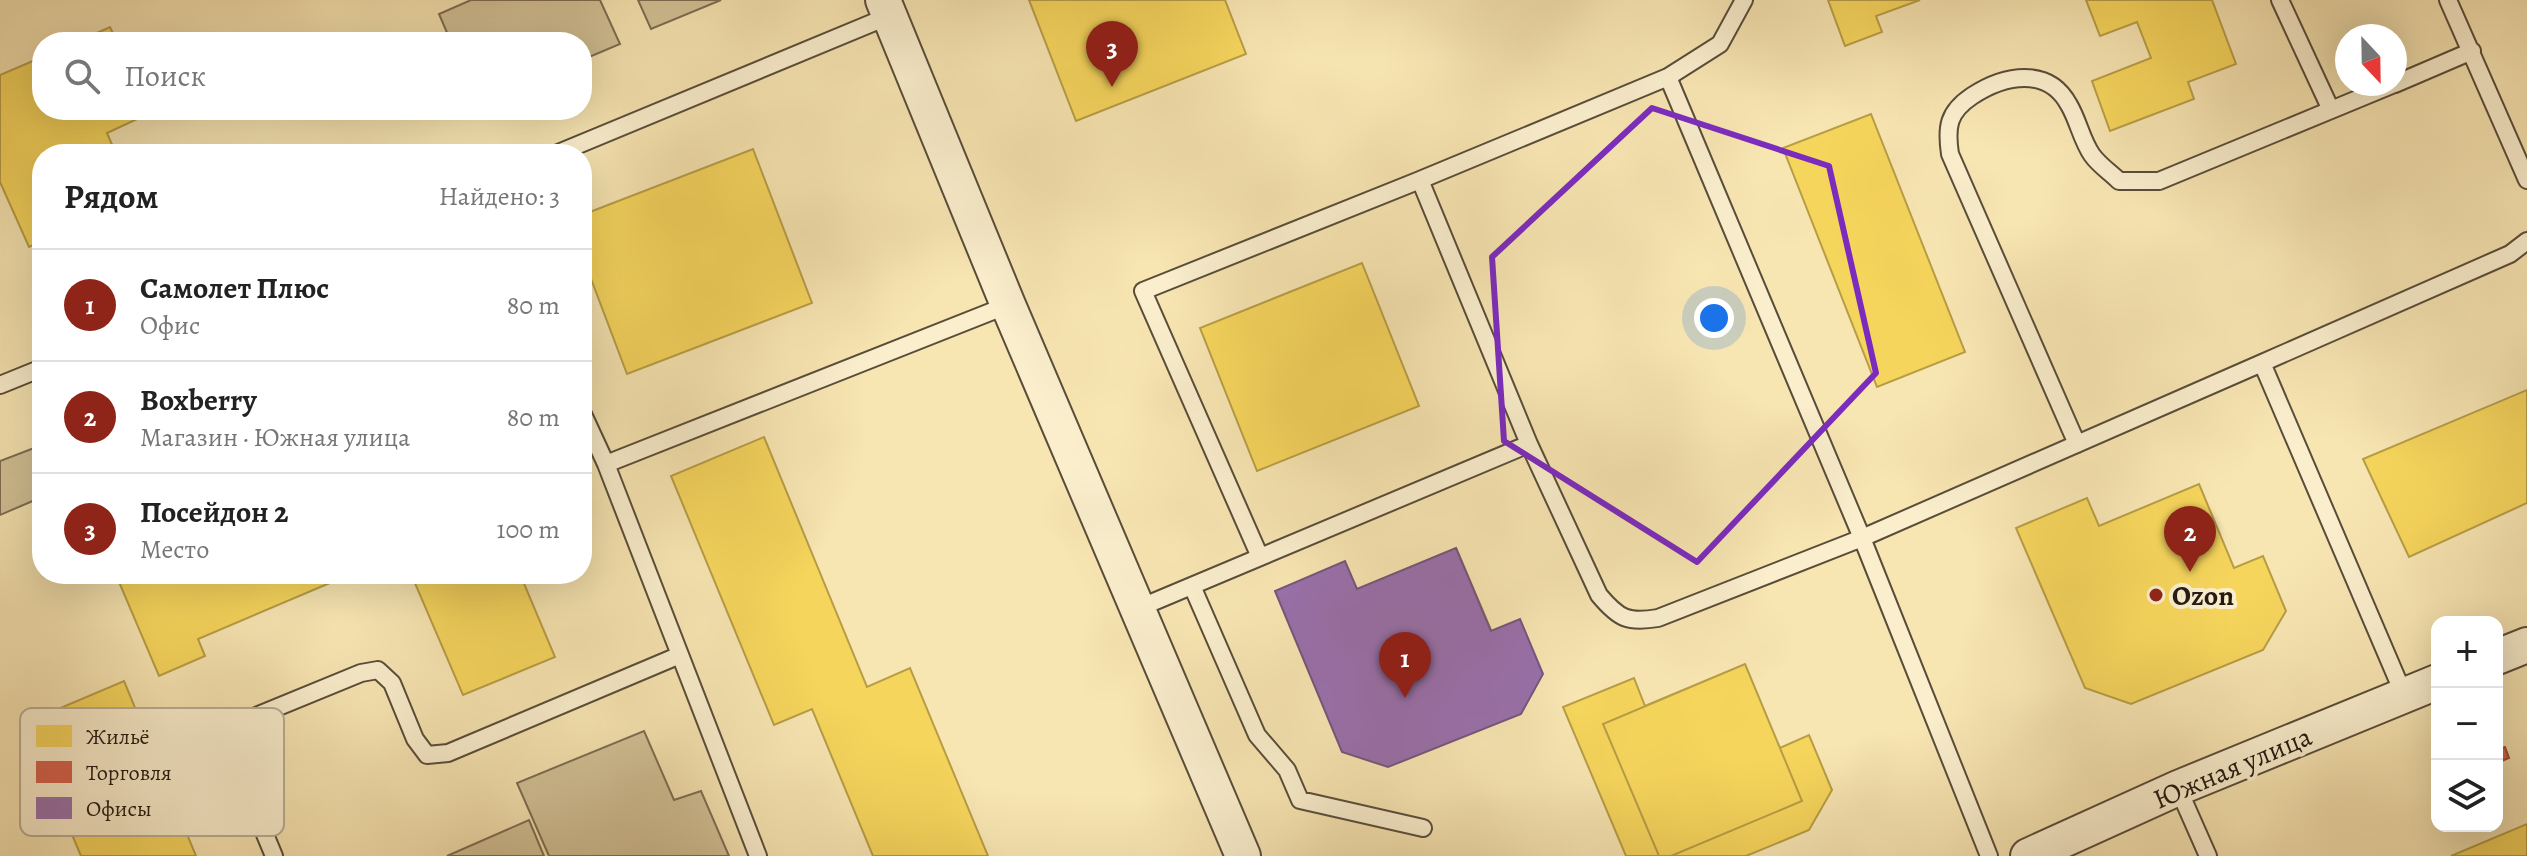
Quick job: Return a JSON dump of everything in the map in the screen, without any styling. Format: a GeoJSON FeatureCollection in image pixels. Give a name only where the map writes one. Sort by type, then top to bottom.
{"type":"FeatureCollection","features":[{"type":"Feature","properties":{"kind":"street"},"geometry":{"type":"LineString","coordinates":[[886,8],[1008,305],[1243,856]]}},
{"type":"Feature","properties":{"kind":"street"},"geometry":{"type":"LineString","coordinates":[[2503,655],[2527,645]]}},
{"type":"Feature","properties":{"kind":"street","name":"Южная улица"},"geometry":{"type":"LineString","coordinates":[[2028,856],[2178,788],[2431,684]]}},
{"type":"Feature","properties":{"kind":"lane"},"geometry":{"type":"LineString","coordinates":[[1260,557],[1143,291],[1668,77],[1720,44],[1744,0]]}},
{"type":"Feature","properties":{"kind":"lane"},"geometry":{"type":"LineString","coordinates":[[2280,0],[2331,110]]}},
{"type":"Feature","properties":{"kind":"lane"},"geometry":{"type":"LineString","coordinates":[[2448,0],[2527,180]]}},
{"type":"Feature","properties":{"kind":"lane"},"geometry":{"type":"LineString","coordinates":[[579,144],[886,8]]}},
{"type":"Feature","properties":{"kind":"lane"},"geometry":{"type":"LineString","coordinates":[[2407,79],[2472,51]]}},
{"type":"Feature","properties":{"kind":"lane"},"geometry":{"type":"LineString","coordinates":[[1668,77],[1862,538],[1989,856]]}},
{"type":"Feature","properties":{"kind":"lane"},"geometry":{"type":"LineString","coordinates":[[2077,444],[1950,154],[1947,131],[1956,109],[1974,94],[2011,80],[2033,77],[2054,85],[2068,102],[2092,155],[2119,181],[2159,181],[2365,96]]}},
{"type":"Feature","properties":{"kind":"lane"},"geometry":{"type":"LineString","coordinates":[[1420,180],[1529,444],[1599,595],[1614,613],[1635,622],[1658,618],[1862,538],[2510,254],[2527,241]]}},
{"type":"Feature","properties":{"kind":"lane"},"geometry":{"type":"LineString","coordinates":[[606,464],[1008,305]]}},
{"type":"Feature","properties":{"kind":"lane"},"geometry":{"type":"LineString","coordinates":[[2262,363],[2404,695]]}},
{"type":"Feature","properties":{"kind":"lane"},"geometry":{"type":"LineString","coordinates":[[0,385],[32,372]]}},
{"type":"Feature","properties":{"kind":"lane"},"geometry":{"type":"LineString","coordinates":[[592,434],[758,856]]}},
{"type":"Feature","properties":{"kind":"lane"},"geometry":{"type":"LineString","coordinates":[[1139,608],[1529,444]]}},
{"type":"Feature","properties":{"kind":"lane"},"geometry":{"type":"LineString","coordinates":[[1192,586],[1257,735],[1287,770],[1300,800],[1423,828]]}},
{"type":"Feature","properties":{"kind":"lane"},"geometry":{"type":"LineString","coordinates":[[276,708],[361,673],[378,670],[392,683],[415,739],[427,755],[448,753],[680,655]]}},
{"type":"Feature","properties":{"kind":"lane"},"geometry":{"type":"LineString","coordinates":[[2178,788],[2208,856]]}},
{"type":"Feature","properties":{"kind":"lane"},"geometry":{"type":"LineString","coordinates":[[266,836],[274,856]]}},
{"type":"Feature","properties":{"kind":"highlighted area"},"geometry":{"type":"Polygon","coordinates":[[[1652,108],[1829,166],[1876,373],[1697,562],[1504,441],[1492,257],[1652,108]]]}},
{"type":"Feature","properties":{"kind":"shaded area"},"geometry":{"type":"Polygon","coordinates":[[[471,0],[600,0],[620,44],[592,56],[592,32],[447,32],[439,14],[471,0]]]}},
{"type":"Feature","properties":{"kind":"shaded area"},"geometry":{"type":"Polygon","coordinates":[[[638,0],[721,0],[651,29],[638,0]]]}},
{"type":"Feature","properties":{"kind":"shaded area"},"geometry":{"type":"Polygon","coordinates":[[[32,449],[32,501],[0,515],[0,461],[32,449]]]}},
{"type":"Feature","properties":{"kind":"shaded area"},"geometry":{"type":"Polygon","coordinates":[[[644,731],[674,800],[701,791],[729,856],[549,856],[517,783],[644,731]]]}},
{"type":"Feature","properties":{"kind":"shaded area"},"geometry":{"type":"Polygon","coordinates":[[[529,820],[544,856],[447,856],[529,820]]]}},
{"type":"Feature","properties":{"kind":"building: Жильё"},"geometry":{"type":"Polygon","coordinates":[[[1029,0],[1225,0],[1246,54],[1076,121],[1029,0]]]}},
{"type":"Feature","properties":{"kind":"building: Жильё"},"geometry":{"type":"Polygon","coordinates":[[[1828,0],[1920,0],[1876,16],[1882,32],[1845,46],[1828,0]]]}},
{"type":"Feature","properties":{"kind":"building: Жильё"},"geometry":{"type":"Polygon","coordinates":[[[2086,0],[2212,0],[2236,64],[2188,82],[2194,99],[2110,131],[2092,81],[2151,58],[2137,22],[2100,36],[2086,0]]]}},
{"type":"Feature","properties":{"kind":"building: Жильё"},"geometry":{"type":"Polygon","coordinates":[[[32,61],[32,120],[135,120],[107,133],[112,144],[32,144],[32,246],[29,247],[0,182],[0,75],[32,61]]]}},
{"type":"Feature","properties":{"kind":"building: Жильё"},"geometry":{"type":"Polygon","coordinates":[[[1871,114],[1965,352],[1877,387],[1783,148],[1871,114]]]}},
{"type":"Feature","properties":{"kind":"building: Жильё"},"geometry":{"type":"Polygon","coordinates":[[[753,149],[812,303],[627,374],[592,281],[592,211],[753,149]]]}},
{"type":"Feature","properties":{"kind":"building: Жильё"},"geometry":{"type":"Polygon","coordinates":[[[1362,263],[1419,406],[1257,471],[1200,328],[1362,263]]]}},
{"type":"Feature","properties":{"kind":"building: Жильё"},"geometry":{"type":"Polygon","coordinates":[[[2527,390],[2527,503],[2409,557],[2363,459],[2527,390]]]}},
{"type":"Feature","properties":{"kind":"building: Жильё"},"geometry":{"type":"Polygon","coordinates":[[[764,437],[867,687],[910,668],[988,856],[873,856],[812,709],[774,725],[671,476],[764,437]]]}},
{"type":"Feature","properties":{"kind":"building: Жильё"},"geometry":{"type":"Polygon","coordinates":[[[2199,484],[2234,568],[2263,556],[2286,611],[2263,650],[2131,704],[2085,688],[2016,528],[2087,498],[2099,526],[2199,484]]]}},
{"type":"Feature","properties":{"kind":"building: Жильё"},"geometry":{"type":"Polygon","coordinates":[[[1456,548],[1514,684],[1372,744],[1315,607],[1456,548]]]}},
{"type":"Feature","properties":{"kind":"building: Жильё"},"geometry":{"type":"Polygon","coordinates":[[[120,584],[327,584],[198,639],[205,656],[159,676],[120,584]]]}},
{"type":"Feature","properties":{"kind":"building: Жильё"},"geometry":{"type":"Polygon","coordinates":[[[415,584],[524,584],[555,657],[463,695],[415,584]]]}},
{"type":"Feature","properties":{"kind":"building: Жильё"},"geometry":{"type":"Polygon","coordinates":[[[1745,664],[1780,748],[1809,735],[1832,790],[1809,830],[1746,856],[1626,856],[1563,707],[1634,678],[1645,706],[1745,664]]]}},
{"type":"Feature","properties":{"kind":"building: Жильё"},"geometry":{"type":"Polygon","coordinates":[[[1745,664],[1802,801],[1671,856],[1659,856],[1603,724],[1745,664]]]}},
{"type":"Feature","properties":{"kind":"building: Жильё"},"geometry":{"type":"Polygon","coordinates":[[[124,681],[135,708],[60,708],[124,681]]]}},
{"type":"Feature","properties":{"kind":"building: Жильё"},"geometry":{"type":"Polygon","coordinates":[[[2527,824],[2527,856],[2451,856],[2527,824]]]}},
{"type":"Feature","properties":{"kind":"building: Жильё"},"geometry":{"type":"Polygon","coordinates":[[[73,836],[188,836],[196,856],[81,856],[73,836]]]}},
{"type":"Feature","properties":{"kind":"building: Торговля"},"geometry":{"type":"Polygon","coordinates":[[[2503,748],[2509,758],[2503,760],[2503,760],[2503,748]]]}},
{"type":"Feature","properties":{"kind":"building: Офисы"},"geometry":{"type":"Polygon","coordinates":[[[1456,548],[1491,631],[1520,619],[1543,674],[1521,714],[1388,767],[1342,752],[1275,591],[1345,561],[1357,589],[1456,548]]]}},
{"type":"Feature","properties":{"kind":"place","name":"Посейдон 2"},"geometry":{"type":"Point","coordinates":[1112,87]}},
{"type":"Feature","properties":{"kind":"place","name":"Boxberry"},"geometry":{"type":"Point","coordinates":[2190,572]}},
{"type":"Feature","properties":{"kind":"place","name":"Ozon"},"geometry":{"type":"Point","coordinates":[2156,595]}},
{"type":"Feature","properties":{"kind":"place","name":"Самолет Плюс"},"geometry":{"type":"Point","coordinates":[1405,698]}}]}
